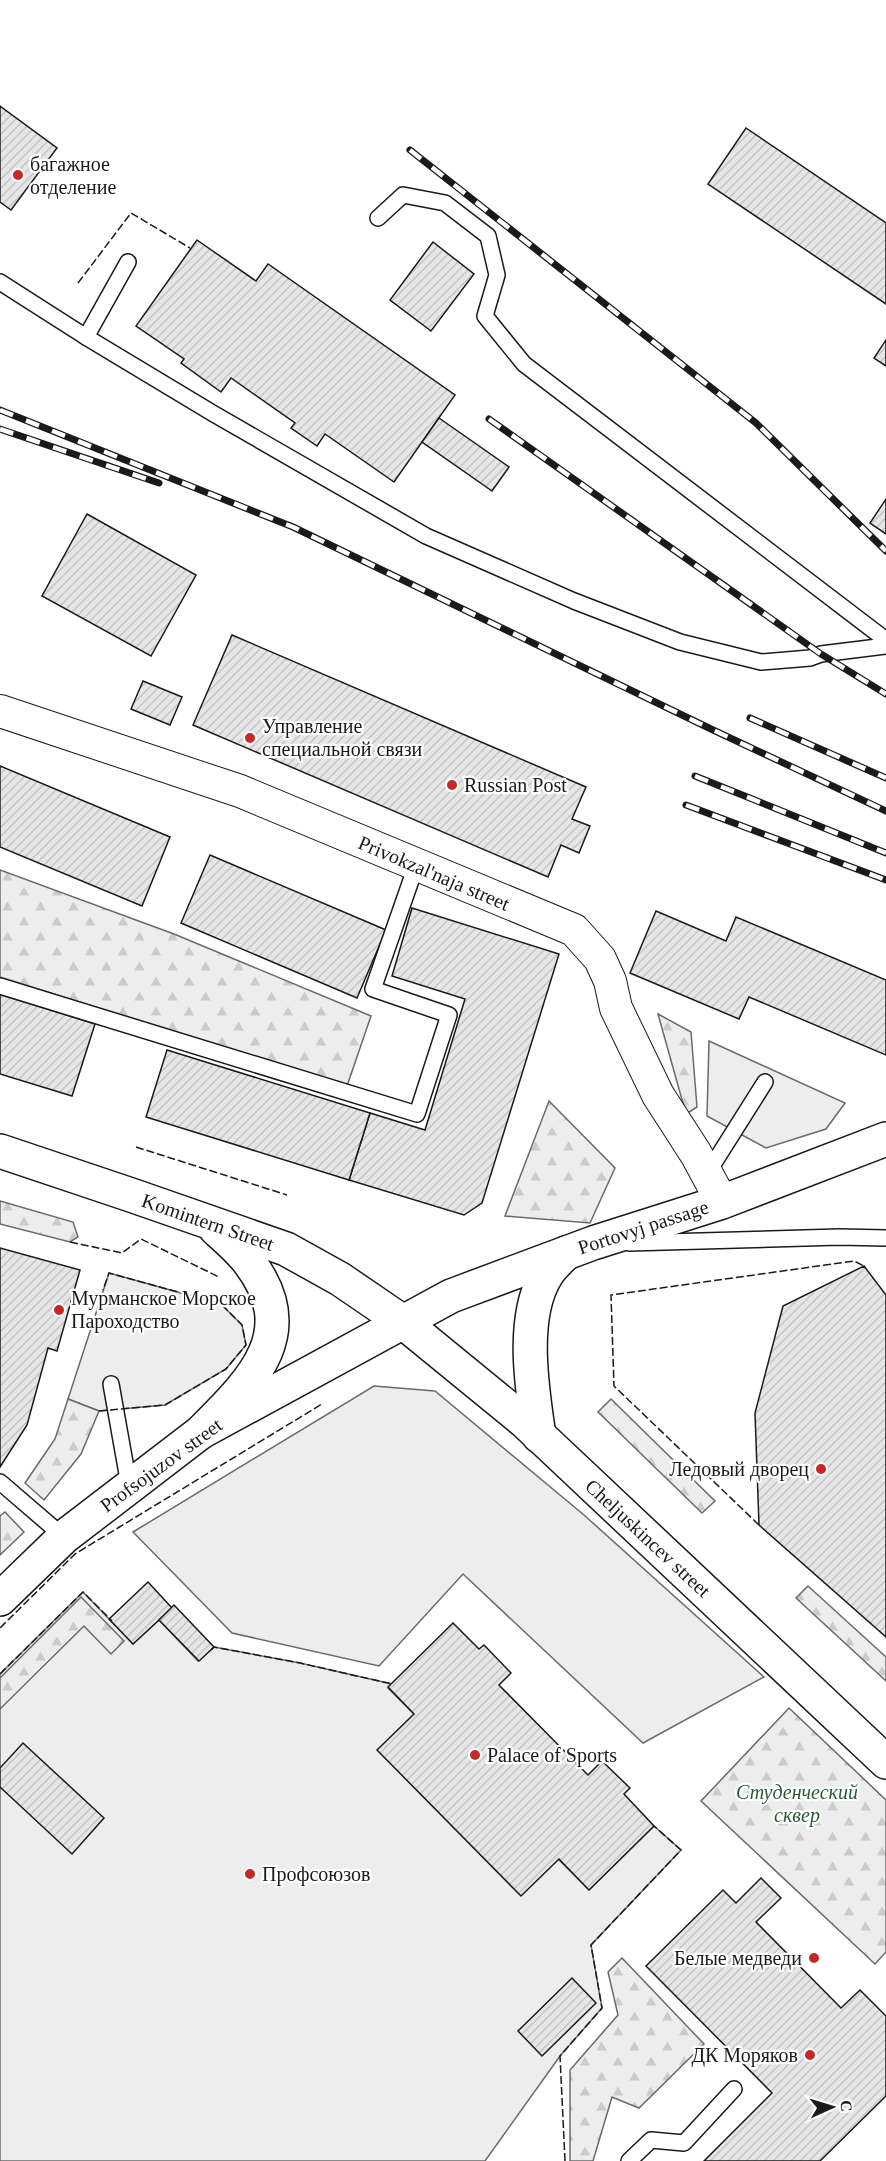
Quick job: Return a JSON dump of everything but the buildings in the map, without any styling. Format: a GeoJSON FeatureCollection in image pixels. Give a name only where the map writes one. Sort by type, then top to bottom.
{"type":"FeatureCollection","features":[{"type":"Feature","properties":{"kind":"main road","name":"Portovyj passage"},"geometry":{"type":"LineString","coordinates":[[403,1322],[451,1296],[579,1248],[722,1202],[886,1139]]}},
{"type":"Feature","properties":{"kind":"main road","name":"Komintern Street"},"geometry":{"type":"LineString","coordinates":[[0,1151],[286,1249],[340,1279],[403,1322]]}},
{"type":"Feature","properties":{"kind":"main road"},"geometry":{"type":"LineString","coordinates":[[201,1432],[234,1399],[253,1375],[266,1351],[273,1328],[270,1302],[263,1282],[248,1260],[208,1222]]}},
{"type":"Feature","properties":{"kind":"main road"},"geometry":{"type":"LineString","coordinates":[[539,1436],[533,1380],[532,1316],[538,1293],[548,1273],[579,1248]]}},
{"type":"Feature","properties":{"kind":"main road","name":"Profsojuzov street"},"geometry":{"type":"LineString","coordinates":[[0,1599],[64,1537],[201,1432],[403,1322]]}},
{"type":"Feature","properties":{"kind":"main road","name":"Cheljuskincev street"},"geometry":{"type":"LineString","coordinates":[[403,1322],[524,1421],[886,1762]]}},
{"type":"Feature","properties":{"kind":"street","name":"Privokzal'naja street"},"geometry":{"type":"LineString","coordinates":[[0,711],[240,791],[574,930],[600,959],[610,981],[616,1008],[658,1095],[722,1202]]}},
{"type":"Feature","properties":{"kind":"lane"},"geometry":{"type":"LineString","coordinates":[[378,218],[403,195],[445,203],[488,236],[496,274],[485,316],[524,364],[886,640]]}},
{"type":"Feature","properties":{"kind":"lane"},"geometry":{"type":"LineString","coordinates":[[86,337],[128,262]]}},
{"type":"Feature","properties":{"kind":"lane"},"geometry":{"type":"LineString","coordinates":[[0,282],[214,414],[426,536],[595,609],[680,642],[761,662],[810,658],[820,654],[886,646]]}},
{"type":"Feature","properties":{"kind":"lane"},"geometry":{"type":"LineString","coordinates":[[0,986],[417,1114],[449,1015],[373,989],[417,866]]}},
{"type":"Feature","properties":{"kind":"lane"},"geometry":{"type":"LineString","coordinates":[[707,1174],[765,1082]]}},
{"type":"Feature","properties":{"kind":"lane"},"geometry":{"type":"LineString","coordinates":[[579,1248],[886,1238]]}},
{"type":"Feature","properties":{"kind":"lane"},"geometry":{"type":"LineString","coordinates":[[111,1384],[129,1485]]}},
{"type":"Feature","properties":{"kind":"lane"},"geometry":{"type":"LineString","coordinates":[[0,1482],[64,1537]]}},
{"type":"Feature","properties":{"kind":"lane"},"geometry":{"type":"LineString","coordinates":[[629,2161],[651,2140],[684,2143],[734,2089]]}},
{"type":"Feature","properties":{"kind":"shaded area"},"geometry":{"type":"Polygon","coordinates":[[[709,1041],[845,1103],[826,1129],[766,1148],[707,1116],[709,1041]]]}},
{"type":"Feature","properties":{"kind":"shaded area"},"geometry":{"type":"Polygon","coordinates":[[[109,1273],[221,1304],[242,1325],[246,1345],[226,1369],[165,1405],[99,1411],[68,1399],[109,1273]]]}},
{"type":"Feature","properties":{"kind":"shaded area"},"geometry":{"type":"Polygon","coordinates":[[[374,1386],[435,1391],[584,1515],[764,1677],[643,1743],[463,1574],[379,1666],[232,1633],[133,1532],[374,1386]]]}},
{"type":"Feature","properties":{"kind":"shaded area","name":"Профсоюзов"},"geometry":{"type":"Polygon","coordinates":[[[83,1592],[133,1644],[159,1620],[198,1661],[214,1647],[300,1663],[392,1684],[388,1688],[589,1890],[654,1826],[681,1850],[591,1945],[602,2008],[560,2056],[485,2161],[0,2161],[0,1674],[83,1592]]]}},
{"type":"Feature","properties":{"kind":"green space"},"geometry":{"type":"Polygon","coordinates":[[[0,870],[174,934],[371,1016],[347,1086],[0,977],[0,870]]]}},
{"type":"Feature","properties":{"kind":"green space"},"geometry":{"type":"Polygon","coordinates":[[[658,1014],[691,1032],[697,1107],[686,1114],[658,1014]]]}},
{"type":"Feature","properties":{"kind":"green space"},"geometry":{"type":"Polygon","coordinates":[[[549,1101],[615,1168],[590,1223],[505,1216],[549,1101]]]}},
{"type":"Feature","properties":{"kind":"green space"},"geometry":{"type":"Polygon","coordinates":[[[0,1201],[73,1222],[78,1237],[70,1242],[0,1224],[0,1201]]]}},
{"type":"Feature","properties":{"kind":"green space"},"geometry":{"type":"Polygon","coordinates":[[[68,1399],[99,1411],[81,1454],[44,1500],[25,1483],[55,1439],[68,1399]]]}},
{"type":"Feature","properties":{"kind":"green space"},"geometry":{"type":"Polygon","coordinates":[[[611,1399],[715,1501],[702,1513],[598,1412],[611,1399]]]}},
{"type":"Feature","properties":{"kind":"green space"},"geometry":{"type":"Polygon","coordinates":[[[5,1512],[24,1532],[0,1555],[0,1516],[5,1512]]]}},
{"type":"Feature","properties":{"kind":"green space"},"geometry":{"type":"Polygon","coordinates":[[[808,1586],[886,1657],[886,1681],[796,1598],[808,1586]]]}},
{"type":"Feature","properties":{"kind":"green space"},"geometry":{"type":"Polygon","coordinates":[[[81,1597],[124,1641],[111,1654],[84,1626],[0,1709],[0,1678],[81,1597]]]}},
{"type":"Feature","properties":{"kind":"green space","name":"Студенческий сквер"},"geometry":{"type":"Polygon","coordinates":[[[789,1708],[886,1800],[886,1952],[875,1964],[701,1801],[789,1708]]]}},
{"type":"Feature","properties":{"kind":"green space"},"geometry":{"type":"Polygon","coordinates":[[[622,1958],[704,2044],[639,2108],[612,2097],[593,2161],[570,2161],[570,2070],[618,2015],[608,1972],[622,1958]]]}},
{"type":"Feature","properties":{"kind":"railway"},"geometry":{"type":"LineString","coordinates":[[410,150],[756,423],[886,551]]}},
{"type":"Feature","properties":{"kind":"railway"},"geometry":{"type":"LineString","coordinates":[[0,410],[293,527],[886,811]]}},
{"type":"Feature","properties":{"kind":"railway"},"geometry":{"type":"LineString","coordinates":[[489,419],[821,654],[886,694]]}},
{"type":"Feature","properties":{"kind":"railway"},"geometry":{"type":"LineString","coordinates":[[0,429],[159,483]]}},
{"type":"Feature","properties":{"kind":"railway"},"geometry":{"type":"LineString","coordinates":[[750,718],[886,778]]}},
{"type":"Feature","properties":{"kind":"railway"},"geometry":{"type":"LineString","coordinates":[[695,776],[886,853]]}},
{"type":"Feature","properties":{"kind":"railway"},"geometry":{"type":"LineString","coordinates":[[686,805],[886,880]]}},
{"type":"Feature","properties":{"kind":"fence"},"geometry":{"type":"LineString","coordinates":[[78,283],[131,213],[190,248]]}},
{"type":"Feature","properties":{"kind":"fence"},"geometry":{"type":"LineString","coordinates":[[136,1147],[287,1195]]}},
{"type":"Feature","properties":{"kind":"fence"},"geometry":{"type":"LineString","coordinates":[[70,1242],[122,1253],[141,1239],[219,1277]]}},
{"type":"Feature","properties":{"kind":"fence"},"geometry":{"type":"LineString","coordinates":[[759,1525],[614,1386],[611,1295],[854,1261],[864,1266]]}},
{"type":"Feature","properties":{"kind":"fence"},"geometry":{"type":"LineString","coordinates":[[99,1411],[165,1405],[226,1369],[246,1345],[242,1325],[221,1304],[109,1273],[103,1290]]}},
{"type":"Feature","properties":{"kind":"fence"},"geometry":{"type":"LineString","coordinates":[[0,1628],[75,1554],[322,1404]]}},
{"type":"Feature","properties":{"kind":"fence"},"geometry":{"type":"LineString","coordinates":[[0,1674],[83,1592],[112,1621]]}},
{"type":"Feature","properties":{"kind":"fence"},"geometry":{"type":"LineString","coordinates":[[211,1650],[214,1647],[300,1663],[392,1684]]}},
{"type":"Feature","properties":{"kind":"fence"},"geometry":{"type":"LineString","coordinates":[[565,2161],[560,2056],[602,2008],[591,1945],[681,1850],[654,1826]]}},
{"type":"Feature","properties":{"kind":"place","name":"багажное отделение"},"geometry":{"type":"Point","coordinates":[18,175]}},
{"type":"Feature","properties":{"kind":"place","name":"Управление специальной связи"},"geometry":{"type":"Point","coordinates":[250,738]}},
{"type":"Feature","properties":{"kind":"place","name":"Russian Post"},"geometry":{"type":"Point","coordinates":[452,785]}},
{"type":"Feature","properties":{"kind":"place","name":"Мурманское Морское Пароходство"},"geometry":{"type":"Point","coordinates":[59,1310]}},
{"type":"Feature","properties":{"kind":"place","name":"Ледовый дворец"},"geometry":{"type":"Point","coordinates":[821,1469]}},
{"type":"Feature","properties":{"kind":"place","name":"Palace of Sports"},"geometry":{"type":"Point","coordinates":[475,1755]}},
{"type":"Feature","properties":{"kind":"place","name":"Профсоюзов"},"geometry":{"type":"Point","coordinates":[250,1874]}},
{"type":"Feature","properties":{"kind":"place","name":"Белые медведи"},"geometry":{"type":"Point","coordinates":[814,1958]}},
{"type":"Feature","properties":{"kind":"place","name":"ДК Моряков"},"geometry":{"type":"Point","coordinates":[810,2055]}}]}
